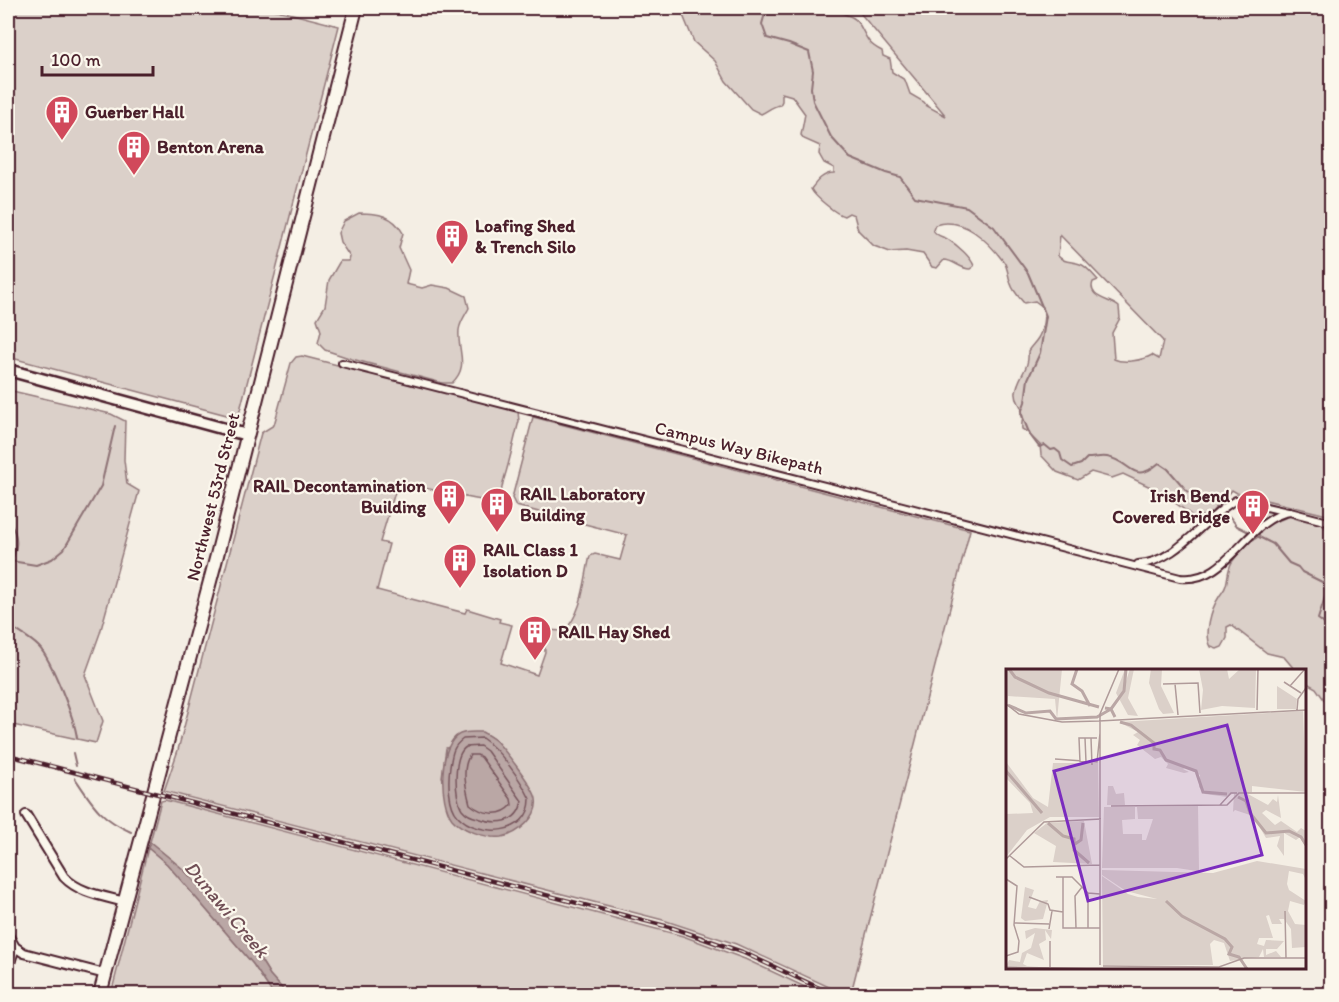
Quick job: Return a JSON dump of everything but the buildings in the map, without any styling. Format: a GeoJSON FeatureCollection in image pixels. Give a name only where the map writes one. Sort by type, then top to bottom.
{"type":"FeatureCollection","features":[{"type":"Feature","properties":{"kind":"main road","name":"Northwest 53rd Street"},"geometry":{"type":"LineString","coordinates":[[100,994],[247,435],[356,8]]}},
{"type":"Feature","properties":{"kind":"main road"},"geometry":{"type":"LineString","coordinates":[[8,370],[247,435]]}},
{"type":"Feature","properties":{"kind":"street","name":"Campus Way Bikepath"},"geometry":{"type":"LineString","coordinates":[[342,363],[1180,578],[1197,578],[1214,569],[1262,527],[1280,515],[1290,512]]}},
{"type":"Feature","properties":{"kind":"street","name":"Campus Way Bikepath"},"geometry":{"type":"LineString","coordinates":[[1128,564],[1154,561],[1187,541],[1236,500],[1332,523]]}},
{"type":"Feature","properties":{"kind":"street"},"geometry":{"type":"LineString","coordinates":[[26,815],[71,884],[79,889],[125,902]]}},
{"type":"Feature","properties":{"kind":"street"},"geometry":{"type":"LineString","coordinates":[[8,935],[15,947],[24,953],[105,974]]}},
{"type":"Feature","properties":{"kind":"street"},"geometry":{"type":"LineString","coordinates":[[8,969],[15,947]]}},
{"type":"Feature","properties":{"kind":"shaded area"},"geometry":{"type":"Polygon","coordinates":[[[8,8],[269,8],[339,26],[238,418],[8,357],[8,8]]]}},
{"type":"Feature","properties":{"kind":"shaded area"},"geometry":{"type":"Polygon","coordinates":[[[680,8],[836,8],[857,21],[869,41],[882,51],[883,56],[890,59],[892,72],[905,80],[910,94],[946,116],[856,8],[1331,8],[1331,516],[1232,490],[1211,514],[1195,518],[1161,492],[1123,474],[1112,478],[1091,472],[1078,480],[1057,472],[1041,455],[1040,445],[1022,429],[1023,412],[1016,395],[1017,386],[1027,363],[1028,351],[1041,331],[1044,319],[1043,307],[1035,301],[1024,303],[1012,287],[1004,262],[991,246],[965,227],[946,223],[935,225],[933,230],[967,255],[974,266],[970,269],[944,260],[937,268],[932,267],[923,254],[906,251],[890,252],[874,246],[858,230],[854,215],[849,213],[844,216],[836,212],[821,201],[811,189],[823,176],[834,173],[834,168],[824,163],[819,154],[820,146],[804,139],[801,135],[805,114],[792,96],[782,93],[780,105],[761,114],[751,109],[726,81],[715,61],[694,42],[680,8]],[[1060,235],[1058,256],[1063,260],[1083,265],[1098,280],[1093,282],[1093,292],[1119,307],[1120,318],[1112,333],[1114,359],[1133,361],[1152,355],[1159,359],[1163,341],[1060,235]]]}},
{"type":"Feature","properties":{"kind":"shaded area"},"geometry":{"type":"Polygon","coordinates":[[[359,213],[384,216],[395,222],[403,233],[399,248],[409,270],[406,284],[422,288],[432,285],[449,288],[466,296],[469,308],[459,330],[462,364],[452,383],[442,383],[352,359],[325,350],[318,343],[321,331],[317,319],[325,306],[329,280],[340,261],[349,261],[350,257],[340,242],[338,233],[344,221],[359,213]]]}},
{"type":"Feature","properties":{"kind":"shaded area"},"geometry":{"type":"Polygon","coordinates":[[[302,356],[518,412],[519,421],[499,497],[493,500],[483,500],[410,486],[400,486],[395,492],[380,542],[389,544],[377,590],[465,613],[467,609],[512,625],[501,663],[537,675],[545,652],[546,630],[564,631],[575,615],[582,596],[590,556],[595,554],[620,560],[627,535],[516,506],[512,498],[533,417],[970,530],[852,989],[860,994],[844,994],[736,944],[663,920],[164,791],[178,750],[261,433],[274,425],[291,363],[296,357],[302,356]],[[486,734],[446,748],[442,777],[466,829],[492,837],[531,788],[496,741],[486,734]]]}},
{"type":"Feature","properties":{"kind":"shaded area"},"geometry":{"type":"Polygon","coordinates":[[[8,390],[111,414],[125,421],[124,460],[127,484],[139,491],[100,633],[85,675],[103,721],[96,743],[8,724],[8,390]]]}},
{"type":"Feature","properties":{"kind":"shaded area"},"geometry":{"type":"Polygon","coordinates":[[[1257,507],[1273,509],[1273,519],[1278,521],[1289,516],[1300,520],[1309,518],[1319,521],[1326,529],[1331,529],[1331,704],[1325,701],[1316,688],[1306,683],[1306,669],[1294,669],[1284,657],[1267,653],[1231,625],[1227,627],[1227,638],[1222,647],[1217,649],[1211,647],[1209,642],[1209,622],[1216,602],[1225,587],[1231,564],[1245,542],[1252,541],[1259,535],[1260,528],[1255,512],[1257,507]]]}},
{"type":"Feature","properties":{"kind":"shaded area"},"geometry":{"type":"Polygon","coordinates":[[[165,800],[683,936],[745,959],[820,994],[287,994],[270,975],[251,944],[184,870],[150,842],[161,801],[165,800]]]}},
{"type":"Feature","properties":{"kind":"shaded area"},"geometry":{"type":"Polygon","coordinates":[[[148,848],[167,864],[253,964],[273,994],[111,994],[148,848]]]}},
{"type":"Feature","properties":{"kind":"water"},"geometry":{"type":"Polygon","coordinates":[[[482,732],[507,753],[525,778],[536,799],[534,812],[526,824],[502,837],[482,835],[462,827],[452,819],[445,800],[443,774],[448,749],[460,734],[482,732]]]}},
{"type":"Feature","properties":{"kind":"water"},"geometry":{"type":"Polygon","coordinates":[[[150,842],[184,870],[251,944],[270,975],[287,994],[273,994],[253,964],[167,864],[148,848],[150,842]]]}},
{"type":"Feature","properties":{"kind":"waterway"},"geometry":{"type":"LineString","coordinates":[[773,8],[766,10],[762,24],[767,38],[809,52],[813,71],[811,88],[813,101],[831,137],[850,158],[900,177],[915,197],[967,207],[994,227],[1028,273],[1046,316],[1040,353],[1028,379],[1021,413],[1030,435],[1039,447],[1045,445],[1051,450],[1055,449],[1060,453],[1062,460],[1072,467],[1081,464],[1087,458],[1102,457],[1115,459],[1137,472],[1150,470],[1159,463],[1168,469],[1187,491],[1213,504]]}},
{"type":"Feature","properties":{"kind":"waterway"},"geometry":{"type":"LineString","coordinates":[[11,561],[36,565],[52,559],[64,549],[101,486],[115,426]]}},
{"type":"Feature","properties":{"kind":"waterway"},"geometry":{"type":"LineString","coordinates":[[1230,517],[1237,526],[1273,544],[1289,563],[1324,583],[1326,594],[1318,619],[1327,627],[1332,638]]}},
{"type":"Feature","properties":{"kind":"waterway","name":"Dunawi Creek"},"geometry":{"type":"LineString","coordinates":[[8,521],[16,538],[14,556],[8,568]]}},
{"type":"Feature","properties":{"kind":"waterway","name":"Dunawi Creek"},"geometry":{"type":"LineString","coordinates":[[8,625],[32,641],[44,654],[62,690],[77,738]]}},
{"type":"Feature","properties":{"kind":"waterway"},"geometry":{"type":"LineString","coordinates":[[1332,651],[1328,666],[1329,679],[1332,681]]}},
{"type":"Feature","properties":{"kind":"waterway","name":"Dunawi Creek"},"geometry":{"type":"LineString","coordinates":[[73,753],[76,766]]}},
{"type":"Feature","properties":{"kind":"waterway","name":"Dunawi Creek"},"geometry":{"type":"LineString","coordinates":[[75,778],[104,816],[131,832]]}},
{"type":"Feature","properties":{"kind":"railway"},"geometry":{"type":"LineString","coordinates":[[8,755],[673,928],[742,952],[832,994]]}},
{"type":"Feature","properties":{"kind":"place","name":"Guerber Hall"},"geometry":{"type":"Point","coordinates":[62,141]}},
{"type":"Feature","properties":{"kind":"place","name":"Benton Arena"},"geometry":{"type":"Point","coordinates":[134,176]}},
{"type":"Feature","properties":{"kind":"place","name":"Loafing Shed & Trench Silo"},"geometry":{"type":"Point","coordinates":[452,265]}},
{"type":"Feature","properties":{"kind":"place","name":"RAIL Decontamination Building"},"geometry":{"type":"Point","coordinates":[449,525]}},
{"type":"Feature","properties":{"kind":"place","name":"RAIL Laboratory Building"},"geometry":{"type":"Point","coordinates":[497,533]}},
{"type":"Feature","properties":{"kind":"place","name":"Irish Bend Covered Bridge"},"geometry":{"type":"Point","coordinates":[1253,535]}},
{"type":"Feature","properties":{"kind":"place","name":"RAIL Class 1 Isolation D"},"geometry":{"type":"Point","coordinates":[460,589]}},
{"type":"Feature","properties":{"kind":"place","name":"RAIL Hay Shed"},"geometry":{"type":"Point","coordinates":[535,661]}}]}
